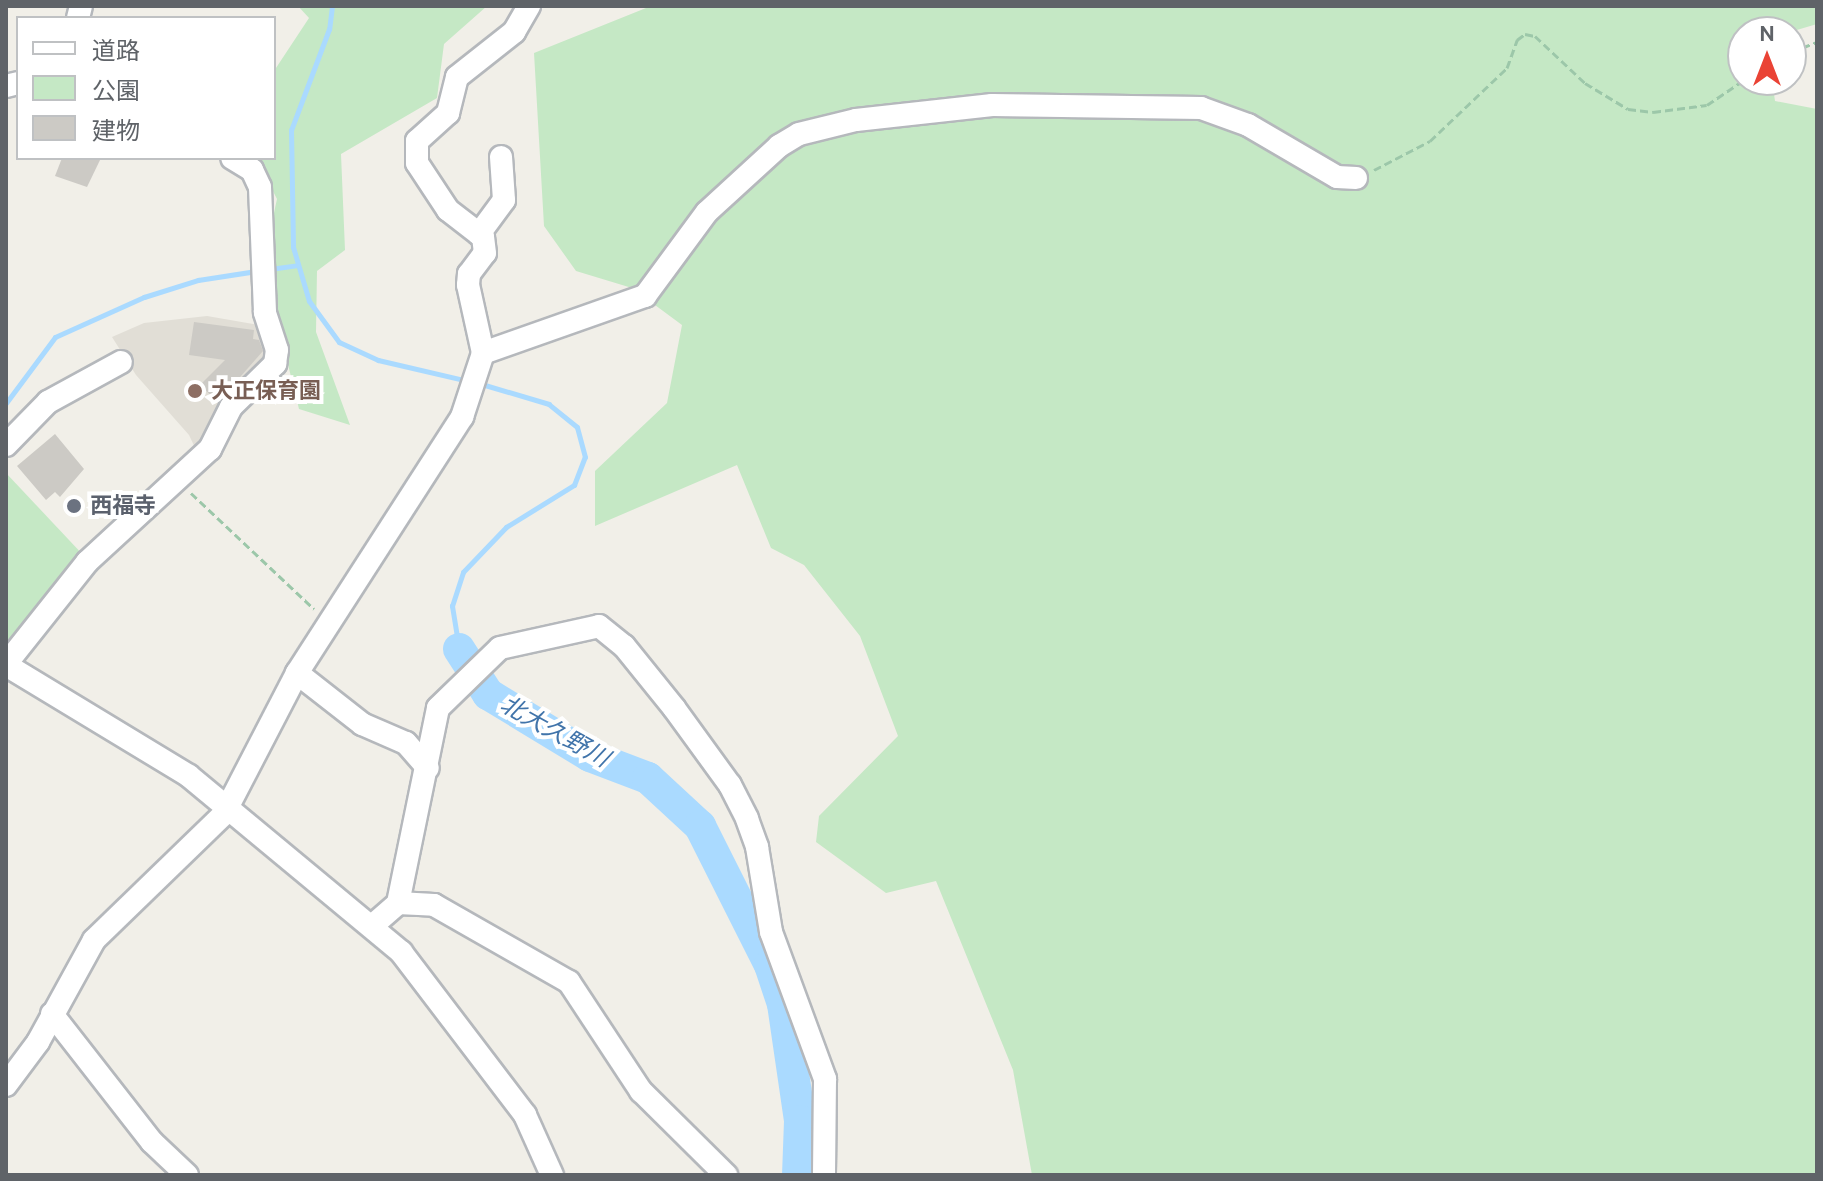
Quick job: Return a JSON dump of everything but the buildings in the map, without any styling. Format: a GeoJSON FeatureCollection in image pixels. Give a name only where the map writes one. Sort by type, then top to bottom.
{"type":"FeatureCollection","features":[{"type":"Feature","properties":{"kind":"street"},"geometry":{"type":"LineString","coordinates":[[6,1085],[52,1014],[94,940],[229,805],[297,673],[399,522],[468,399],[480,362],[469,274],[485,253],[479,234],[448,210],[417,163],[417,141],[448,113],[457,77],[471,61],[514,32],[529,6]]}},
{"type":"Feature","properties":{"kind":"street"},"geometry":{"type":"LineString","coordinates":[[480,362],[645,296],[707,212],[779,146],[799,134],[856,120],[992,105],[1201,108],[1248,125],[1337,177],[1356,178]]}},
{"type":"Feature","properties":{"kind":"street"},"geometry":{"type":"LineString","coordinates":[[479,234],[504,200],[501,157]]}},
{"type":"Feature","properties":{"kind":"street"},"geometry":{"type":"LineString","coordinates":[[235,160],[252,170],[260,187],[265,312],[277,350],[275,364],[231,407],[210,449],[87,562],[6,665],[229,805],[372,926],[422,976],[525,1115],[552,1175]]}},
{"type":"Feature","properties":{"kind":"street"},"geometry":{"type":"LineString","coordinates":[[6,445],[48,402],[121,362]]}},
{"type":"Feature","properties":{"kind":"street"},"geometry":{"type":"LineString","coordinates":[[372,926],[398,903],[428,768],[433,722],[450,693],[490,655],[599,626],[624,646],[730,785],[757,847],[778,957],[825,1079],[824,1175]]}},
{"type":"Feature","properties":{"kind":"street"},"geometry":{"type":"LineString","coordinates":[[297,673],[362,724],[406,743],[428,768]]}},
{"type":"Feature","properties":{"kind":"street"},"geometry":{"type":"LineString","coordinates":[[398,903],[434,905],[569,982],[641,1091],[726,1175]]}},
{"type":"Feature","properties":{"kind":"street"},"geometry":{"type":"LineString","coordinates":[[52,1014],[152,1142],[187,1175]]}},
{"type":"Feature","properties":{"kind":"path"},"geometry":{"type":"LineString","coordinates":[[1356,178],[1430,141],[1507,68],[1517,40],[1525,34],[1548,46],[1585,83],[1628,109],[1653,112],[1707,105],[1727,91]]}},
{"type":"Feature","properties":{"kind":"path"},"geometry":{"type":"LineString","coordinates":[[177,480],[331,625]]}},
{"type":"Feature","properties":{"kind":"shaded area","name":"大正保育園"},"geometry":{"type":"Polygon","coordinates":[[[207,316],[259,325],[268,360],[198,454],[189,435],[136,375],[112,337],[144,323],[207,316]]]}},
{"type":"Feature","properties":{"kind":"green space"},"geometry":{"type":"Polygon","coordinates":[[[298,6],[487,6],[444,44],[437,98],[341,154],[345,250],[317,271],[316,332],[350,425],[299,409],[276,316],[268,240],[277,199],[257,160],[276,160],[276,68],[309,18],[298,6]]]}},
{"type":"Feature","properties":{"kind":"green space"},"geometry":{"type":"Polygon","coordinates":[[[651,6],[1817,6],[1817,24],[1807,27],[1807,16],[1727,16],[1727,96],[1774,96],[1775,101],[1817,109],[1817,1175],[1032,1175],[1013,1070],[936,881],[886,893],[816,842],[819,816],[898,736],[860,636],[804,565],[771,548],[737,465],[595,526],[595,471],[667,403],[682,325],[632,288],[576,271],[544,226],[534,53],[651,6]]]}},
{"type":"Feature","properties":{"kind":"green space"},"geometry":{"type":"Polygon","coordinates":[[[6,473],[85,557],[6,651],[6,473]]]}},
{"type":"Feature","properties":{"kind":"waterway","name":"北大久野川"},"geometry":{"type":"LineString","coordinates":[[332,6],[329,29],[291,130],[293,247],[309,301],[339,342],[378,360],[468,381]]}},
{"type":"Feature","properties":{"kind":"waterway"},"geometry":{"type":"LineString","coordinates":[[270,269],[298,265]]}},
{"type":"Feature","properties":{"kind":"waterway"},"geometry":{"type":"LineString","coordinates":[[6,403],[55,337],[144,297],[198,280],[256,271]]}},
{"type":"Feature","properties":{"kind":"waterway","name":"北大久野川"},"geometry":{"type":"LineString","coordinates":[[459,649],[452,606],[463,572],[506,527],[574,485],[585,457],[577,427],[549,404],[478,383]]}},
{"type":"Feature","properties":{"kind":"waterway","name":"北大久野川"},"geometry":{"type":"LineString","coordinates":[[459,649],[488,694],[590,756],[648,778],[700,826],[770,965],[783,1004],[800,1121],[798,1175]]}},
{"type":"Feature","properties":{"kind":"place","name":"大正保育園"},"geometry":{"type":"Point","coordinates":[195,391]}},
{"type":"Feature","properties":{"kind":"place","name":"西福寺"},"geometry":{"type":"Point","coordinates":[74,506]}}]}
